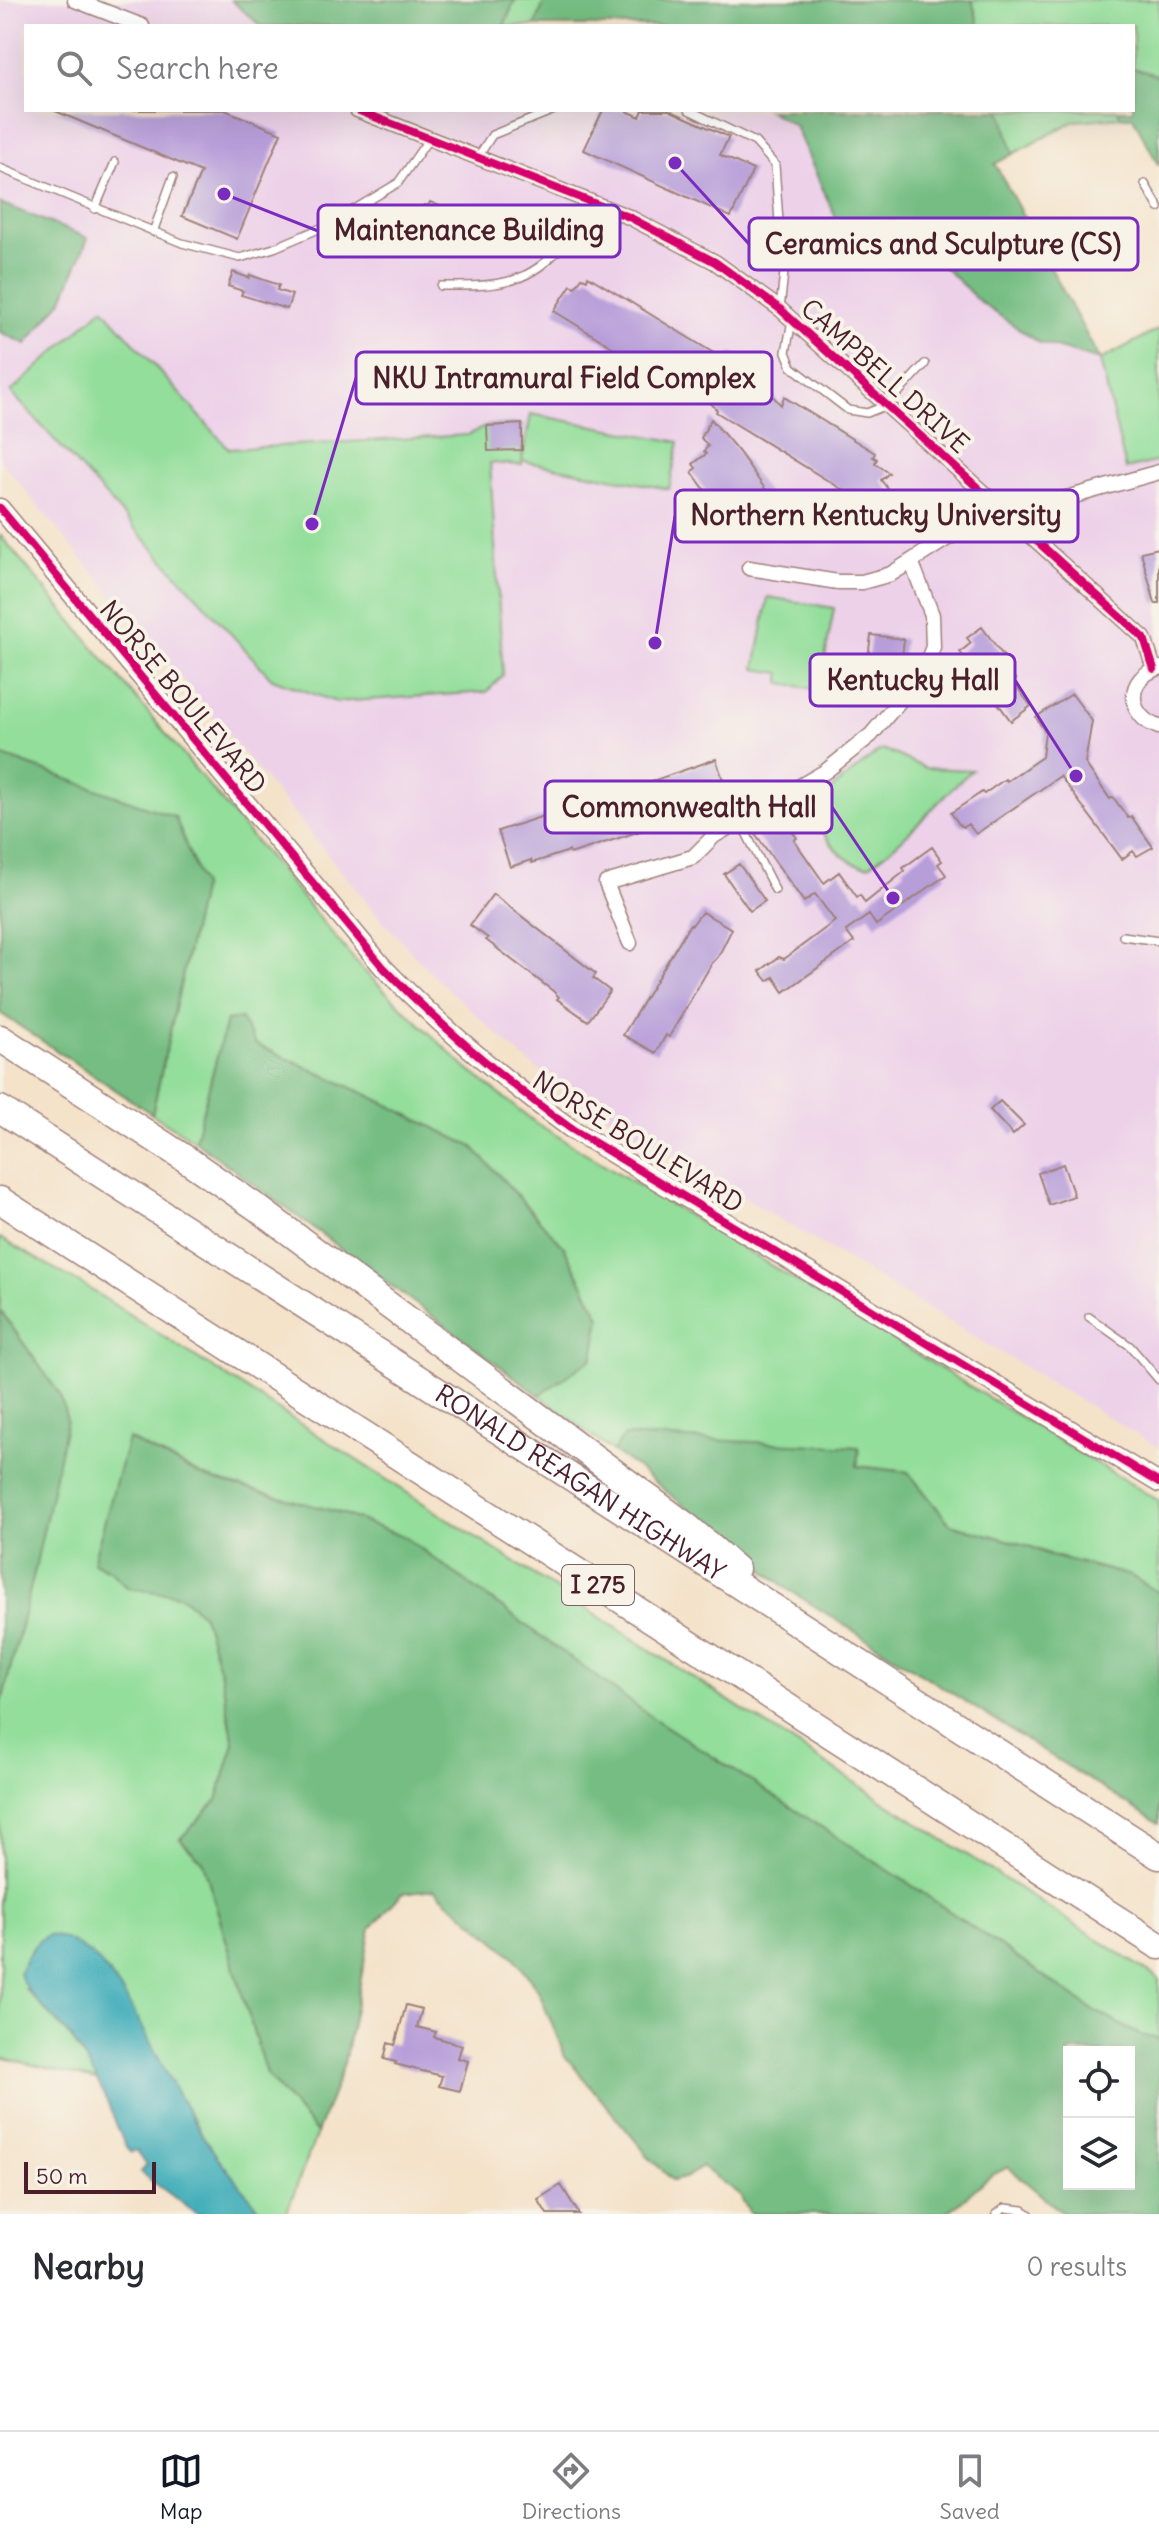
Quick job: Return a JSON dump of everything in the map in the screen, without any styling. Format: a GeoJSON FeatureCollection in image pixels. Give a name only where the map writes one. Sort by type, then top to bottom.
{"type":"FeatureCollection","features":[{"type":"Feature","properties":{"kind":"highway"},"geometry":{"type":"LineString","coordinates":[[0,1038],[189,1161],[393,1306],[689,1528],[798,1625]]}},
{"type":"Feature","properties":{"kind":"highway","name":"RONALD REAGAN HIGHWAY"},"geometry":{"type":"LineString","coordinates":[[0,1109],[1159,1856]]}},
{"type":"Feature","properties":{"kind":"highway","name":"I 275"},"geometry":{"type":"LineString","coordinates":[[0,1200],[1159,1946]]}},
{"type":"Feature","properties":{"kind":"street"},"geometry":{"type":"LineString","coordinates":[[75,0],[137,24]]}},
{"type":"Feature","properties":{"kind":"street","name":"CAMPBELL DRIVE"},"geometry":{"type":"LineString","coordinates":[[362,112],[629,217],[715,262],[780,309],[1144,638],[1156,668],[1138,681],[1134,700],[1141,717],[1159,727]]}},
{"type":"Feature","properties":{"kind":"street"},"geometry":{"type":"LineString","coordinates":[[749,568],[838,582],[862,582],[891,574],[987,513],[1009,513],[1159,472]]}},
{"type":"Feature","properties":{"kind":"street","name":"NORSE BOULEVARD"},"geometry":{"type":"LineString","coordinates":[[0,508],[383,967],[490,1068],[570,1128],[1159,1483]]}},
{"type":"Feature","properties":{"kind":"street"},"geometry":{"type":"LineString","coordinates":[[630,943],[606,883],[693,857],[714,836],[826,771],[871,735],[922,674],[933,647],[932,615],[911,561]]}},
{"type":"Feature","properties":{"kind":"lane"},"geometry":{"type":"LineString","coordinates":[[478,157],[492,135],[549,112]]}},
{"type":"Feature","properties":{"kind":"lane"},"geometry":{"type":"LineString","coordinates":[[693,112],[755,142],[775,165],[779,222],[786,254],[780,309]]}},
{"type":"Feature","properties":{"kind":"lane"},"geometry":{"type":"LineString","coordinates":[[0,168],[182,243],[240,258],[328,225],[398,183],[430,137]]}},
{"type":"Feature","properties":{"kind":"lane"},"geometry":{"type":"LineString","coordinates":[[95,209],[115,162]]}},
{"type":"Feature","properties":{"kind":"lane"},"geometry":{"type":"LineString","coordinates":[[153,232],[173,177]]}},
{"type":"Feature","properties":{"kind":"lane"},"geometry":{"type":"LineString","coordinates":[[1145,184],[1159,208]]}},
{"type":"Feature","properties":{"kind":"lane"},"geometry":{"type":"LineString","coordinates":[[441,286],[490,286],[525,277],[558,250],[587,200]]}},
{"type":"Feature","properties":{"kind":"lane"},"geometry":{"type":"LineString","coordinates":[[792,321],[786,352],[792,367],[848,410],[867,413],[887,405],[925,364]]}},
{"type":"Feature","properties":{"kind":"lane"},"geometry":{"type":"LineString","coordinates":[[740,821],[775,890]]}},
{"type":"Feature","properties":{"kind":"lane"},"geometry":{"type":"LineString","coordinates":[[1123,936],[1159,941]]}},
{"type":"Feature","properties":{"kind":"lane"},"geometry":{"type":"LineString","coordinates":[[1089,1317],[1130,1346],[1159,1380]]}},
{"type":"Feature","properties":{"kind":"lane"},"geometry":{"type":"LineString","coordinates":[[997,2214],[1005,2208],[1023,2210],[1029,2214]]}},
{"type":"Feature","properties":{"kind":"shaded area"},"geometry":{"type":"Polygon","coordinates":[[[0,0],[231,0],[259,24],[24,24],[24,112],[771,112],[795,126],[842,232],[866,235],[904,228],[980,302],[1038,342],[1100,360],[1126,469],[1159,461],[1159,1448],[577,1097],[531,1064],[433,975],[382,920],[0,460],[0,0]]]}},
{"type":"Feature","properties":{"kind":"green space"},"geometry":{"type":"Polygon","coordinates":[[[231,0],[515,0],[505,24],[259,24],[231,0]]]}},
{"type":"Feature","properties":{"kind":"green space"},"geometry":{"type":"Polygon","coordinates":[[[515,0],[545,0],[536,24],[505,24],[515,0]]]}},
{"type":"Feature","properties":{"kind":"green space"},"geometry":{"type":"Polygon","coordinates":[[[545,0],[972,0],[978,24],[536,24],[545,0]]]}},
{"type":"Feature","properties":{"kind":"green space"},"geometry":{"type":"Polygon","coordinates":[[[972,0],[1159,0],[1159,76],[1135,69],[1135,24],[978,24],[972,0]]]}},
{"type":"Feature","properties":{"kind":"green space"},"geometry":{"type":"Polygon","coordinates":[[[1135,69],[1159,76],[1159,166],[1133,117],[1121,117],[1119,112],[1135,112],[1135,69]]]}},
{"type":"Feature","properties":{"kind":"green space"},"geometry":{"type":"Polygon","coordinates":[[[771,112],[1002,112],[1013,154],[995,164],[1100,360],[1038,342],[980,302],[904,228],[865,235],[842,232],[795,126],[771,112]]]}},
{"type":"Feature","properties":{"kind":"green space"},"geometry":{"type":"Polygon","coordinates":[[[1002,112],[1119,112],[1121,117],[1074,121],[1013,154],[1002,112]]]}},
{"type":"Feature","properties":{"kind":"green space"},"geometry":{"type":"Polygon","coordinates":[[[0,203],[88,238],[63,299],[26,344],[0,332],[0,203]]]}},
{"type":"Feature","properties":{"kind":"green space"},"geometry":{"type":"Polygon","coordinates":[[[103,308],[229,449],[468,435],[487,426],[522,424],[522,460],[531,414],[679,442],[669,489],[522,461],[522,465],[490,463],[503,675],[487,692],[336,702],[272,679],[11,392],[103,308]]]}},
{"type":"Feature","properties":{"kind":"green space"},"geometry":{"type":"Polygon","coordinates":[[[1159,329],[1159,461],[1126,469],[1100,360],[1159,329]]]}},
{"type":"Feature","properties":{"kind":"green space"},"geometry":{"type":"Polygon","coordinates":[[[0,535],[361,968],[465,1067],[536,1123],[1159,1501],[1159,1593],[1131,1576],[950,1524],[908,1472],[857,1466],[859,1448],[624,1436],[613,1452],[539,1395],[593,1357],[600,1317],[564,1247],[473,1147],[255,1044],[226,1021],[195,1141],[152,1114],[202,886],[175,817],[0,755],[0,535]]]}},
{"type":"Feature","properties":{"kind":"green space"},"geometry":{"type":"Polygon","coordinates":[[[768,597],[834,608],[821,680],[815,679],[814,689],[780,683],[781,673],[755,669],[768,597]]]}},
{"type":"Feature","properties":{"kind":"green space"},"geometry":{"type":"Polygon","coordinates":[[[885,750],[925,768],[972,770],[909,832],[868,866],[848,860],[840,853],[818,825],[809,806],[813,797],[832,789],[879,751],[885,750]]]}},
{"type":"Feature","properties":{"kind":"green space"},"geometry":{"type":"Polygon","coordinates":[[[0,755],[175,817],[202,886],[152,1114],[0,1013],[0,755]]]}},
{"type":"Feature","properties":{"kind":"green space"},"geometry":{"type":"Polygon","coordinates":[[[241,1019],[255,1044],[473,1147],[564,1247],[600,1317],[593,1358],[539,1395],[195,1141],[226,1021],[241,1019]]]}},
{"type":"Feature","properties":{"kind":"green space"},"geometry":{"type":"Polygon","coordinates":[[[0,1238],[85,1286],[1159,1979],[1159,2039],[1140,2036],[1093,2010],[914,1887],[653,1718],[406,1538],[341,1513],[207,1478],[129,1439],[93,1562],[111,1571],[128,1588],[180,1595],[203,1615],[221,1675],[234,1743],[217,1800],[180,1839],[203,1862],[266,2074],[317,2133],[286,2214],[264,2214],[227,2172],[166,2074],[24,1988],[71,2038],[99,2081],[0,2057],[0,1710],[35,1569],[60,1395],[0,1310],[0,1238]]]}},
{"type":"Feature","properties":{"kind":"green space"},"geometry":{"type":"Polygon","coordinates":[[[0,1310],[60,1395],[67,1420],[0,1710],[0,1310]]]}},
{"type":"Feature","properties":{"kind":"green space"},"geometry":{"type":"Polygon","coordinates":[[[624,1436],[859,1447],[857,1466],[908,1472],[950,1524],[1029,1546],[1051,1556],[1131,1576],[1159,1593],[1159,1824],[786,1588],[636,1467],[613,1452],[624,1436]]]}},
{"type":"Feature","properties":{"kind":"green space"},"geometry":{"type":"Polygon","coordinates":[[[128,1439],[207,1478],[341,1513],[406,1538],[653,1718],[914,1887],[1093,2010],[1140,2035],[1159,2039],[1159,2214],[1064,2214],[1008,2167],[990,2176],[946,2214],[750,2214],[740,2195],[701,2166],[687,2177],[673,2181],[565,2056],[538,1990],[514,1957],[434,1889],[402,1893],[371,1928],[344,2063],[317,2133],[266,2074],[203,1862],[180,1839],[217,1800],[234,1743],[221,1675],[203,1615],[180,1595],[128,1588],[111,1571],[93,1562],[128,1439]]]}},
{"type":"Feature","properties":{"kind":"water"},"geometry":{"type":"Polygon","coordinates":[[[48,1935],[68,1940],[85,1950],[115,1982],[200,2132],[264,2214],[197,2214],[140,2172],[146,2165],[137,2150],[131,2152],[125,2146],[82,2053],[29,1992],[19,1973],[34,1946],[48,1935]]]}},
{"type":"Feature","properties":{"kind":"building"},"geometry":{"type":"Polygon","coordinates":[[[58,112],[230,112],[281,133],[237,239],[182,216],[201,172],[58,112]]]}},
{"type":"Feature","properties":{"kind":"building"},"geometry":{"type":"Polygon","coordinates":[[[602,112],[629,112],[640,117],[642,112],[673,112],[729,137],[720,155],[753,170],[731,217],[584,150],[602,112]]]}},
{"type":"Feature","properties":{"kind":"building"},"geometry":{"type":"Polygon","coordinates":[[[430,202],[501,232],[493,251],[418,219],[424,205],[428,206],[430,202]]]}},
{"type":"Feature","properties":{"kind":"building"},"geometry":{"type":"Polygon","coordinates":[[[233,272],[279,285],[277,290],[292,295],[287,309],[241,295],[243,291],[228,286],[233,272]]]}},
{"type":"Feature","properties":{"kind":"building"},"geometry":{"type":"Polygon","coordinates":[[[588,276],[725,360],[733,353],[781,405],[784,397],[875,453],[875,463],[889,473],[881,480],[906,513],[865,541],[838,500],[848,493],[716,412],[690,381],[684,391],[554,311],[571,285],[575,287],[582,278],[587,280],[588,276]]]}},
{"type":"Feature","properties":{"kind":"building"},"geometry":{"type":"Polygon","coordinates":[[[711,419],[770,496],[756,506],[758,510],[733,529],[692,472],[696,468],[693,464],[706,454],[704,451],[708,446],[701,438],[711,419]]]}},
{"type":"Feature","properties":{"kind":"building"},"geometry":{"type":"Polygon","coordinates":[[[522,424],[522,450],[488,451],[487,426],[522,424]]]}},
{"type":"Feature","properties":{"kind":"building"},"geometry":{"type":"Polygon","coordinates":[[[1159,548],[1159,603],[1155,603],[1141,552],[1159,548]]]}},
{"type":"Feature","properties":{"kind":"building"},"geometry":{"type":"Polygon","coordinates":[[[982,627],[1004,657],[1001,659],[1016,680],[1013,682],[1031,706],[1011,721],[960,652],[971,643],[967,638],[982,627]]]}},
{"type":"Feature","properties":{"kind":"building"},"geometry":{"type":"Polygon","coordinates":[[[871,635],[904,639],[900,676],[866,672],[871,635]]]}},
{"type":"Feature","properties":{"kind":"building"},"geometry":{"type":"Polygon","coordinates":[[[1072,694],[1092,721],[1085,763],[1110,799],[1113,797],[1128,818],[1131,816],[1153,847],[1137,856],[1133,851],[1122,859],[1060,776],[976,834],[968,824],[963,827],[959,824],[951,813],[1042,757],[1045,732],[1036,717],[1072,694]]]}},
{"type":"Feature","properties":{"kind":"building"},"geometry":{"type":"Polygon","coordinates":[[[716,759],[728,795],[672,817],[673,820],[619,838],[570,854],[569,851],[510,867],[498,831],[562,810],[563,813],[580,811],[638,792],[653,784],[652,781],[716,759]]]}},
{"type":"Feature","properties":{"kind":"building"},"geometry":{"type":"Polygon","coordinates":[[[777,811],[824,883],[839,872],[865,903],[905,871],[903,868],[932,847],[942,861],[938,864],[946,875],[876,925],[869,915],[846,931],[854,942],[784,992],[774,977],[768,981],[760,971],[779,957],[784,959],[835,921],[815,894],[804,902],[754,832],[765,824],[762,820],[777,811]]]}},
{"type":"Feature","properties":{"kind":"building"},"geometry":{"type":"Polygon","coordinates":[[[739,864],[765,901],[750,911],[724,874],[739,864]]]}},
{"type":"Feature","properties":{"kind":"building"},"geometry":{"type":"Polygon","coordinates":[[[493,894],[596,974],[593,978],[610,991],[588,1021],[557,999],[559,997],[553,991],[470,925],[493,894]]]}},
{"type":"Feature","properties":{"kind":"building"},"geometry":{"type":"Polygon","coordinates":[[[702,912],[732,929],[669,1037],[666,1035],[656,1053],[623,1035],[690,924],[702,912]]]}},
{"type":"Feature","properties":{"kind":"building"},"geometry":{"type":"Polygon","coordinates":[[[1000,1101],[1024,1125],[1013,1135],[990,1110],[1000,1101]]]}},
{"type":"Feature","properties":{"kind":"building"},"geometry":{"type":"Polygon","coordinates":[[[1063,1164],[1074,1196],[1049,1205],[1038,1173],[1063,1164]]]}},
{"type":"Feature","properties":{"kind":"building"},"geometry":{"type":"Polygon","coordinates":[[[406,2005],[422,2009],[417,2027],[436,2032],[434,2037],[462,2045],[458,2058],[468,2061],[460,2091],[439,2086],[442,2076],[384,2059],[388,2043],[395,2045],[406,2005]]]}},
{"type":"Feature","properties":{"kind":"building"},"geometry":{"type":"Polygon","coordinates":[[[561,2185],[579,2214],[547,2214],[538,2199],[561,2185]]]}},
{"type":"Feature","properties":{"kind":"cycle path"},"geometry":{"type":"LineString","coordinates":[[362,112],[629,217],[715,262],[780,309],[1144,638],[1154,669]]}},
{"type":"Feature","properties":{"kind":"cycle path"},"geometry":{"type":"LineString","coordinates":[[0,508],[383,967],[473,1052],[570,1128],[1159,1483]]}},
{"type":"Feature","properties":{"kind":"place","name":"Ceramics and Sculpture (CS)"},"geometry":{"type":"Point","coordinates":[675,163]}},
{"type":"Feature","properties":{"kind":"place","name":"Maintenance Building"},"geometry":{"type":"Point","coordinates":[224,194]}},
{"type":"Feature","properties":{"kind":"place","name":"NKU Intramural Field Complex"},"geometry":{"type":"Point","coordinates":[312,524]}},
{"type":"Feature","properties":{"kind":"place","name":"Northern Kentucky University"},"geometry":{"type":"Point","coordinates":[655,643]}},
{"type":"Feature","properties":{"kind":"place","name":"Kentucky Hall"},"geometry":{"type":"Point","coordinates":[1076,776]}},
{"type":"Feature","properties":{"kind":"place","name":"Commonwealth Hall"},"geometry":{"type":"Point","coordinates":[893,898]}}]}
